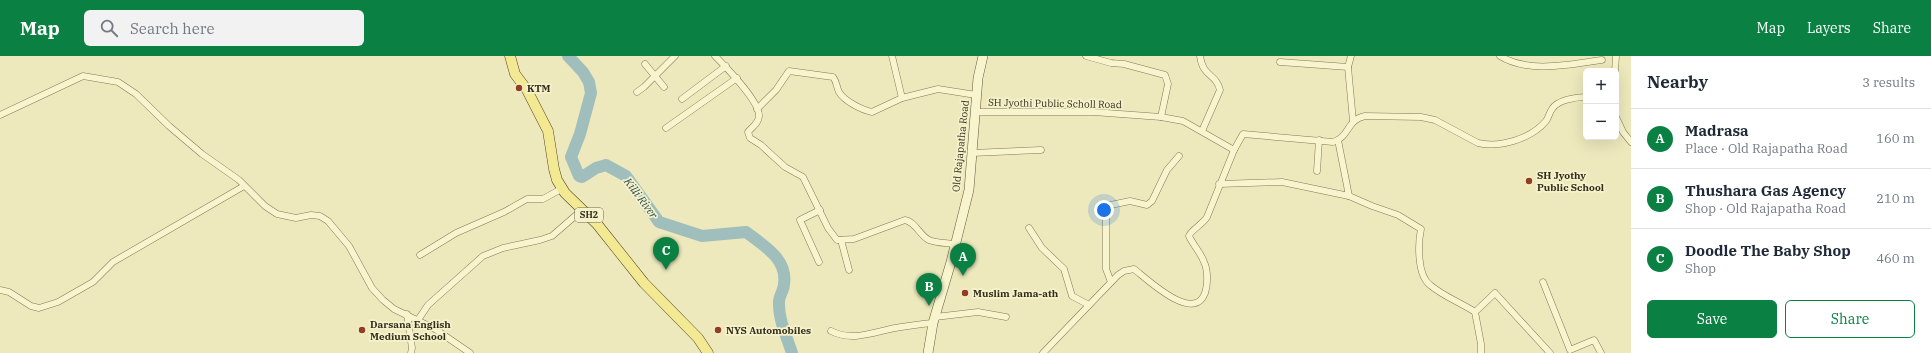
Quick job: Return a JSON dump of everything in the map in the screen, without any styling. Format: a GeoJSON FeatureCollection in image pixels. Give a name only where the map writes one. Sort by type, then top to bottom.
{"type":"FeatureCollection","features":[{"type":"Feature","properties":{"kind":"main road","name":"SH2"},"geometry":{"type":"LineString","coordinates":[[510,56],[515,74],[527,90],[548,131],[554,169],[557,180],[562,188],[597,224],[644,283],[698,338],[708,353]]}},
{"type":"Feature","properties":{"kind":"main road","name":"Old Rajapatha Road"},"geometry":{"type":"LineString","coordinates":[[928,353],[934,320],[969,190],[976,95],[983,56]]}},
{"type":"Feature","properties":{"kind":"street"},"geometry":{"type":"LineString","coordinates":[[637,92],[655,77],[675,56]]}},
{"type":"Feature","properties":{"kind":"street"},"geometry":{"type":"LineString","coordinates":[[715,56],[737,78],[757,109],[758,120],[748,132],[750,138],[761,145],[785,167],[803,177],[833,236],[841,240],[854,239],[905,220],[911,222],[922,235],[930,240],[954,244]]}},
{"type":"Feature","properties":{"kind":"street"},"geometry":{"type":"LineString","coordinates":[[892,56],[902,98]]}},
{"type":"Feature","properties":{"kind":"street"},"geometry":{"type":"LineString","coordinates":[[1086,56],[1165,75],[1168,84],[1161,117]]}},
{"type":"Feature","properties":{"kind":"street"},"geometry":{"type":"LineString","coordinates":[[1200,56],[1204,70],[1218,83],[1220,90],[1202,130]]}},
{"type":"Feature","properties":{"kind":"street"},"geometry":{"type":"LineString","coordinates":[[1351,56],[1348,67],[1353,121]]}},
{"type":"Feature","properties":{"kind":"street"},"geometry":{"type":"LineString","coordinates":[[1500,56],[1506,60],[1535,66],[1602,60]]}},
{"type":"Feature","properties":{"kind":"street"},"geometry":{"type":"LineString","coordinates":[[1615,68],[1616,56]]}},
{"type":"Feature","properties":{"kind":"street"},"geometry":{"type":"LineString","coordinates":[[1280,62],[1348,67]]}},
{"type":"Feature","properties":{"kind":"street"},"geometry":{"type":"LineString","coordinates":[[645,64],[664,87]]}},
{"type":"Feature","properties":{"kind":"street"},"geometry":{"type":"LineString","coordinates":[[682,99],[726,66]]}},
{"type":"Feature","properties":{"kind":"street"},"geometry":{"type":"LineString","coordinates":[[757,109],[776,90],[789,71],[833,77],[837,81],[839,93],[849,101],[872,112],[902,98],[938,89],[976,95]]}},
{"type":"Feature","properties":{"kind":"street"},"geometry":{"type":"LineString","coordinates":[[0,115],[83,76],[118,82],[136,94],[168,126],[244,186],[265,206],[277,214],[296,218],[311,215],[320,216],[328,221],[349,246],[372,288],[383,300],[394,309],[407,314],[435,329],[470,353]]}},
{"type":"Feature","properties":{"kind":"street"},"geometry":{"type":"LineString","coordinates":[[666,128],[737,78]]}},
{"type":"Feature","properties":{"kind":"street"},"geometry":{"type":"LineString","coordinates":[[1043,353],[1111,282],[1124,271],[1134,269],[1174,299],[1182,303],[1197,302],[1203,297],[1207,285],[1205,262],[1189,236],[1190,232],[1203,224],[1207,217],[1219,184],[1243,134],[1333,142],[1338,140],[1353,121],[1365,116],[1421,117],[1435,120],[1478,143],[1495,144],[1507,142],[1532,132],[1547,120],[1552,108],[1557,104],[1583,97]]}},
{"type":"Feature","properties":{"kind":"street","name":"SH Jyothi Public Scholl Road"},"geometry":{"type":"LineString","coordinates":[[975,112],[1094,112],[1161,117],[1183,121],[1202,130],[1234,150]]}},
{"type":"Feature","properties":{"kind":"street"},"geometry":{"type":"LineString","coordinates":[[1619,123],[1623,132],[1631,142]]}},
{"type":"Feature","properties":{"kind":"street"},"geometry":{"type":"LineString","coordinates":[[1317,171],[1319,140]]}},
{"type":"Feature","properties":{"kind":"street"},"geometry":{"type":"LineString","coordinates":[[1338,140],[1349,196]]}},
{"type":"Feature","properties":{"kind":"street"},"geometry":{"type":"LineString","coordinates":[[972,153],[1041,150]]}},
{"type":"Feature","properties":{"kind":"street"},"geometry":{"type":"LineString","coordinates":[[1111,282],[1106,269],[1106,206],[1130,201],[1147,205],[1152,201],[1167,170],[1179,156]]}},
{"type":"Feature","properties":{"kind":"street"},"geometry":{"type":"LineString","coordinates":[[1219,184],[1282,182],[1349,196],[1398,215],[1422,229],[1420,258],[1422,272],[1429,285],[1475,312],[1481,344],[1481,353]]}},
{"type":"Feature","properties":{"kind":"street"},"geometry":{"type":"LineString","coordinates":[[0,290],[9,292],[31,306],[39,308],[58,302],[93,282],[113,262],[244,186]]}},
{"type":"Feature","properties":{"kind":"street"},"geometry":{"type":"LineString","coordinates":[[420,255],[456,233],[504,212],[527,199],[543,199],[562,188]]}},
{"type":"Feature","properties":{"kind":"street"},"geometry":{"type":"LineString","coordinates":[[418,320],[428,305],[483,256],[503,248],[552,236],[582,210]]}},
{"type":"Feature","properties":{"kind":"street"},"geometry":{"type":"LineString","coordinates":[[819,262],[800,220],[820,210]]}},
{"type":"Feature","properties":{"kind":"street"},"geometry":{"type":"LineString","coordinates":[[1030,228],[1042,248],[1064,269],[1072,296],[1089,305]]}},
{"type":"Feature","properties":{"kind":"street"},"geometry":{"type":"LineString","coordinates":[[841,240],[849,270]]}},
{"type":"Feature","properties":{"kind":"street"},"geometry":{"type":"LineString","coordinates":[[1543,282],[1567,352],[1594,340],[1601,353]]}},
{"type":"Feature","properties":{"kind":"street"},"geometry":{"type":"LineString","coordinates":[[1475,312],[1495,293],[1550,353]]}},
{"type":"Feature","properties":{"kind":"street"},"geometry":{"type":"LineString","coordinates":[[831,331],[842,336],[865,336],[905,326],[978,312],[1006,317]]}},
{"type":"Feature","properties":{"kind":"street"},"geometry":{"type":"LineString","coordinates":[[407,314],[412,348],[411,353]]}},
{"type":"Feature","properties":{"kind":"waterway","name":"Killi River"},"geometry":{"type":"LineString","coordinates":[[568,56],[583,72],[589,82],[591,93],[580,134],[571,157],[579,176],[582,177],[596,168],[606,165],[626,176],[659,222],[702,236],[746,232],[767,248],[778,260],[784,275],[784,286],[779,300],[779,308],[781,321],[792,353]]}},
{"type":"Feature","properties":{"kind":"place","name":"KTM"},"geometry":{"type":"Point","coordinates":[519,88]}},
{"type":"Feature","properties":{"kind":"place","name":"SH Jyothy Public School"},"geometry":{"type":"Point","coordinates":[1529,181]}},
{"type":"Feature","properties":{"kind":"place","name":"Doodle The Baby Shop"},"geometry":{"type":"Point","coordinates":[666,270]}},
{"type":"Feature","properties":{"kind":"place","name":"Madrasa"},"geometry":{"type":"Point","coordinates":[963,276]}},
{"type":"Feature","properties":{"kind":"place","name":"Muslim Jama-ath"},"geometry":{"type":"Point","coordinates":[965,293]}},
{"type":"Feature","properties":{"kind":"place","name":"Thushara Gas Agency"},"geometry":{"type":"Point","coordinates":[929,306]}},
{"type":"Feature","properties":{"kind":"place","name":"Darsana English Medium School"},"geometry":{"type":"Point","coordinates":[362,330]}},
{"type":"Feature","properties":{"kind":"place","name":"NYS Automobiles"},"geometry":{"type":"Point","coordinates":[718,330]}}]}
